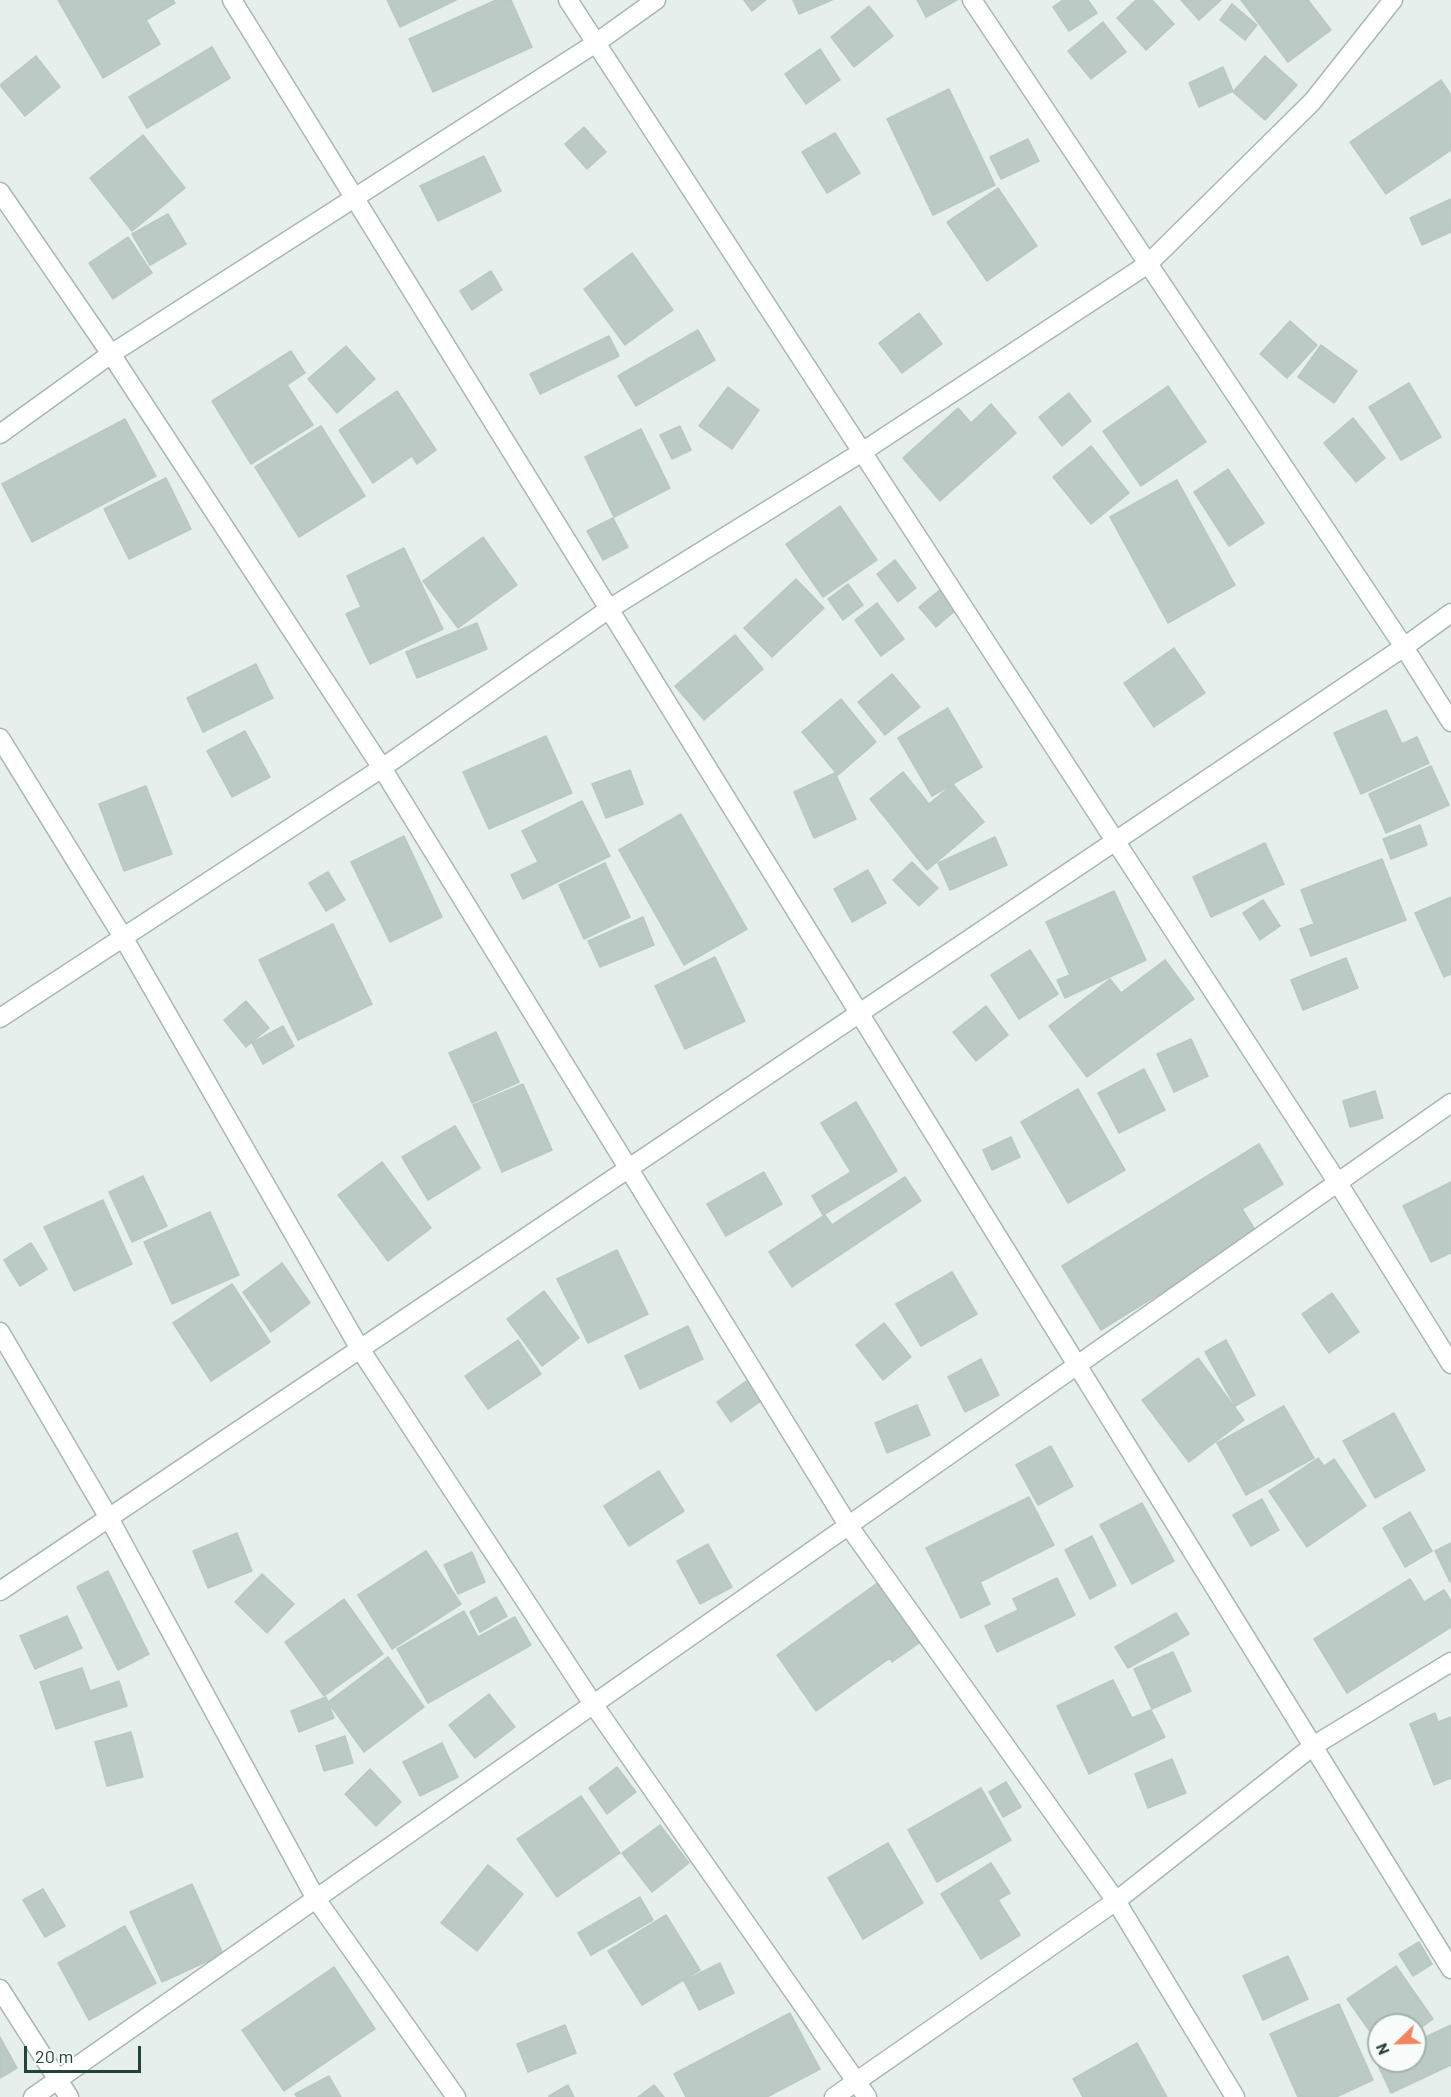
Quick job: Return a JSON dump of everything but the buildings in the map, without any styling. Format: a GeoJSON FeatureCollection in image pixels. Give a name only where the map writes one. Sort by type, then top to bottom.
{"type":"FeatureCollection","features":[{"type":"Feature","properties":{"kind":"street"},"geometry":{"type":"LineString","coordinates":[[232,0],[1451,1969]]}},
{"type":"Feature","properties":{"kind":"street"},"geometry":{"type":"LineString","coordinates":[[568,0],[1116,841],[1451,1364]]}},
{"type":"Feature","properties":{"kind":"street"},"geometry":{"type":"LineString","coordinates":[[0,435],[111,354],[596,43],[656,0]]}},
{"type":"Feature","properties":{"kind":"street"},"geometry":{"type":"LineString","coordinates":[[972,0],[1404,647],[1451,722]]}},
{"type":"Feature","properties":{"kind":"street"},"geometry":{"type":"LineString","coordinates":[[0,1018],[382,768],[609,609],[862,452],[1148,264],[1312,102],[1393,0]]}},
{"type":"Feature","properties":{"kind":"street"},"geometry":{"type":"LineString","coordinates":[[0,192],[111,354],[382,768],[848,1526],[1116,1901],[1235,2097]]}},
{"type":"Feature","properties":{"kind":"street"},"geometry":{"type":"LineString","coordinates":[[0,1591],[860,1014],[1451,613]]}},
{"type":"Feature","properties":{"kind":"street"},"geometry":{"type":"LineString","coordinates":[[0,738],[123,937],[360,1349],[593,1704],[867,2097]]}},
{"type":"Feature","properties":{"kind":"street"},"geometry":{"type":"LineString","coordinates":[[33,2097],[1078,1366],[1451,1102]]}},
{"type":"Feature","properties":{"kind":"street"},"geometry":{"type":"LineString","coordinates":[[0,1332],[109,1518],[316,1899],[456,2097]]}},
{"type":"Feature","properties":{"kind":"street"},"geometry":{"type":"LineString","coordinates":[[834,2097],[1116,1901],[1313,1746],[1451,1662]]}},
{"type":"Feature","properties":{"kind":"street"},"geometry":{"type":"LineString","coordinates":[[0,1989],[69,2097]]}}]}
